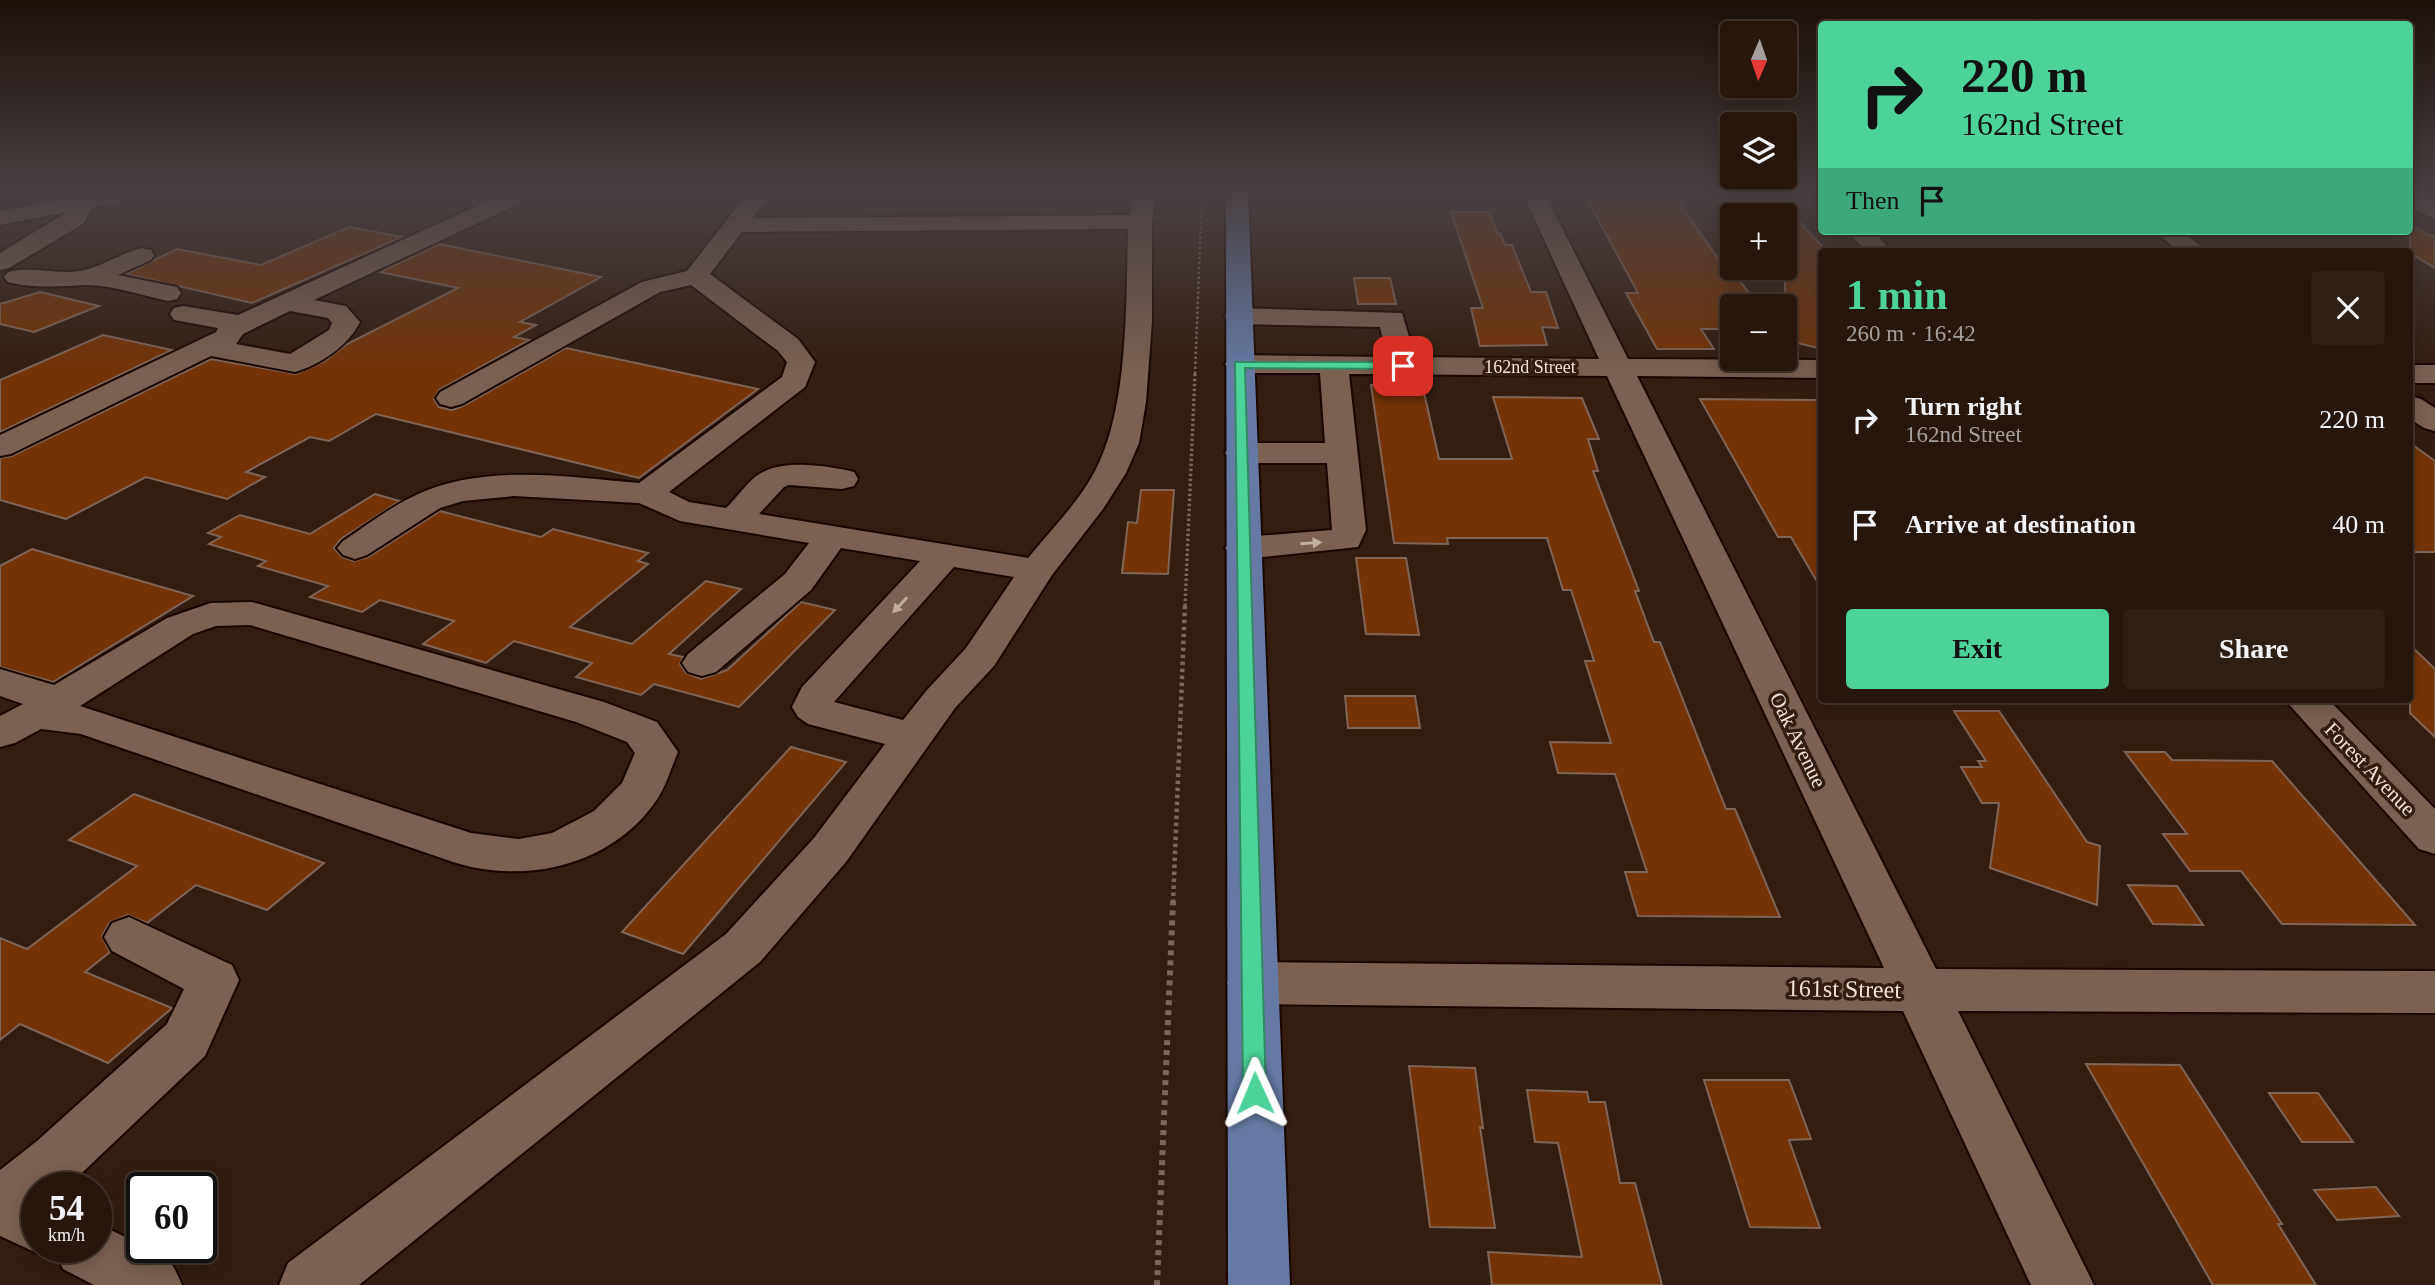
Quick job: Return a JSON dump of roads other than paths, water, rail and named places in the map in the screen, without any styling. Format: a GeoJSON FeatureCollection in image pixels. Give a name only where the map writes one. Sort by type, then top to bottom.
{"type":"FeatureCollection","features":[{"type":"Feature","properties":{"kind":"main road"},"geometry":{"type":"LineString","coordinates":[[1237,254],[1259,1285]]}},
{"type":"Feature","properties":{"kind":"street"},"geometry":{"type":"LineString","coordinates":[[8,270],[29,254]]}},
{"type":"Feature","properties":{"kind":"street"},"geometry":{"type":"LineString","coordinates":[[0,447],[228,337],[231,329],[241,324],[392,254]]}},
{"type":"Feature","properties":{"kind":"street"},"geometry":{"type":"LineString","coordinates":[[451,398],[651,287],[696,276],[713,254]]}},
{"type":"Feature","properties":{"kind":"street"},"geometry":{"type":"LineString","coordinates":[[310,1285],[743,948],[830,850],[941,699],[980,657],[1037,570],[1087,509],[1110,473],[1123,443],[1131,402],[1139,321],[1141,254]]}},
{"type":"Feature","properties":{"kind":"street","name":"Oak Avenue"},"geometry":{"type":"LineString","coordinates":[[1564,254],[2063,1285]]}},
{"type":"Feature","properties":{"kind":"street"},"geometry":{"type":"LineString","coordinates":[[8,270],[57,282],[92,278],[142,255]]}},
{"type":"Feature","properties":{"kind":"street"},"geometry":{"type":"LineString","coordinates":[[646,494],[795,381],[801,362],[788,345],[696,276]]}},
{"type":"Feature","properties":{"kind":"street"},"geometry":{"type":"LineString","coordinates":[[92,278],[241,324]]}},
{"type":"Feature","properties":{"kind":"street"},"geometry":{"type":"LineString","coordinates":[[207,347],[295,363],[340,335],[346,322],[337,312],[287,303]]}},
{"type":"Feature","properties":{"kind":"street"},"geometry":{"type":"LineString","coordinates":[[1238,316],[1305,318],[1323,324],[1372,328],[1381,331],[1385,343],[1401,357]]}},
{"type":"Feature","properties":{"kind":"street","name":"162nd Street"},"geometry":{"type":"LineString","coordinates":[[1239,364],[1334,365],[1401,357],[1620,368],[1818,369]]}},
{"type":"Feature","properties":{"kind":"street"},"geometry":{"type":"LineString","coordinates":[[1243,548],[1346,540],[1349,530],[1334,365]]}},
{"type":"Feature","properties":{"kind":"street"},"geometry":{"type":"LineString","coordinates":[[2413,374],[2435,374]]}},
{"type":"Feature","properties":{"kind":"street"},"geometry":{"type":"LineString","coordinates":[[2413,407],[2435,422]]}},
{"type":"Feature","properties":{"kind":"street"},"geometry":{"type":"LineString","coordinates":[[1241,453],[1342,453]]}},
{"type":"Feature","properties":{"kind":"street"},"geometry":{"type":"LineString","coordinates":[[734,520],[772,480],[787,475],[842,479]]}},
{"type":"Feature","properties":{"kind":"street"},"geometry":{"type":"LineString","coordinates":[[355,548],[435,498],[474,489],[536,487],[646,494],[680,511],[1037,570]]}},
{"type":"Feature","properties":{"kind":"street"},"geometry":{"type":"LineString","coordinates":[[702,663],[798,582],[832,536]]}},
{"type":"Feature","properties":{"kind":"street"},"geometry":{"type":"LineString","coordinates":[[914,737],[823,714],[812,707],[816,696],[946,555]]}},
{"type":"Feature","properties":{"kind":"street"},"geometry":{"type":"LineString","coordinates":[[0,682],[31,717],[85,720],[469,850],[519,856],[562,849],[610,823],[640,791],[657,752],[642,732],[590,712],[252,613],[211,615],[180,626],[31,717]]}},
{"type":"Feature","properties":{"kind":"street","name":"Forest Avenue"},"geometry":{"type":"LineString","coordinates":[[2308,703],[2435,837]]}},
{"type":"Feature","properties":{"kind":"street"},"geometry":{"type":"LineString","coordinates":[[21,1216],[0,1206],[57,1160],[186,1040],[214,980],[129,937]]}},
{"type":"Feature","properties":{"kind":"street","name":"161st Street"},"geometry":{"type":"LineString","coordinates":[[1252,983],[2435,992]]}},
{"type":"Feature","properties":{"kind":"street"},"geometry":{"type":"LineString","coordinates":[[112,1262],[148,1280],[151,1285]]}}]}
